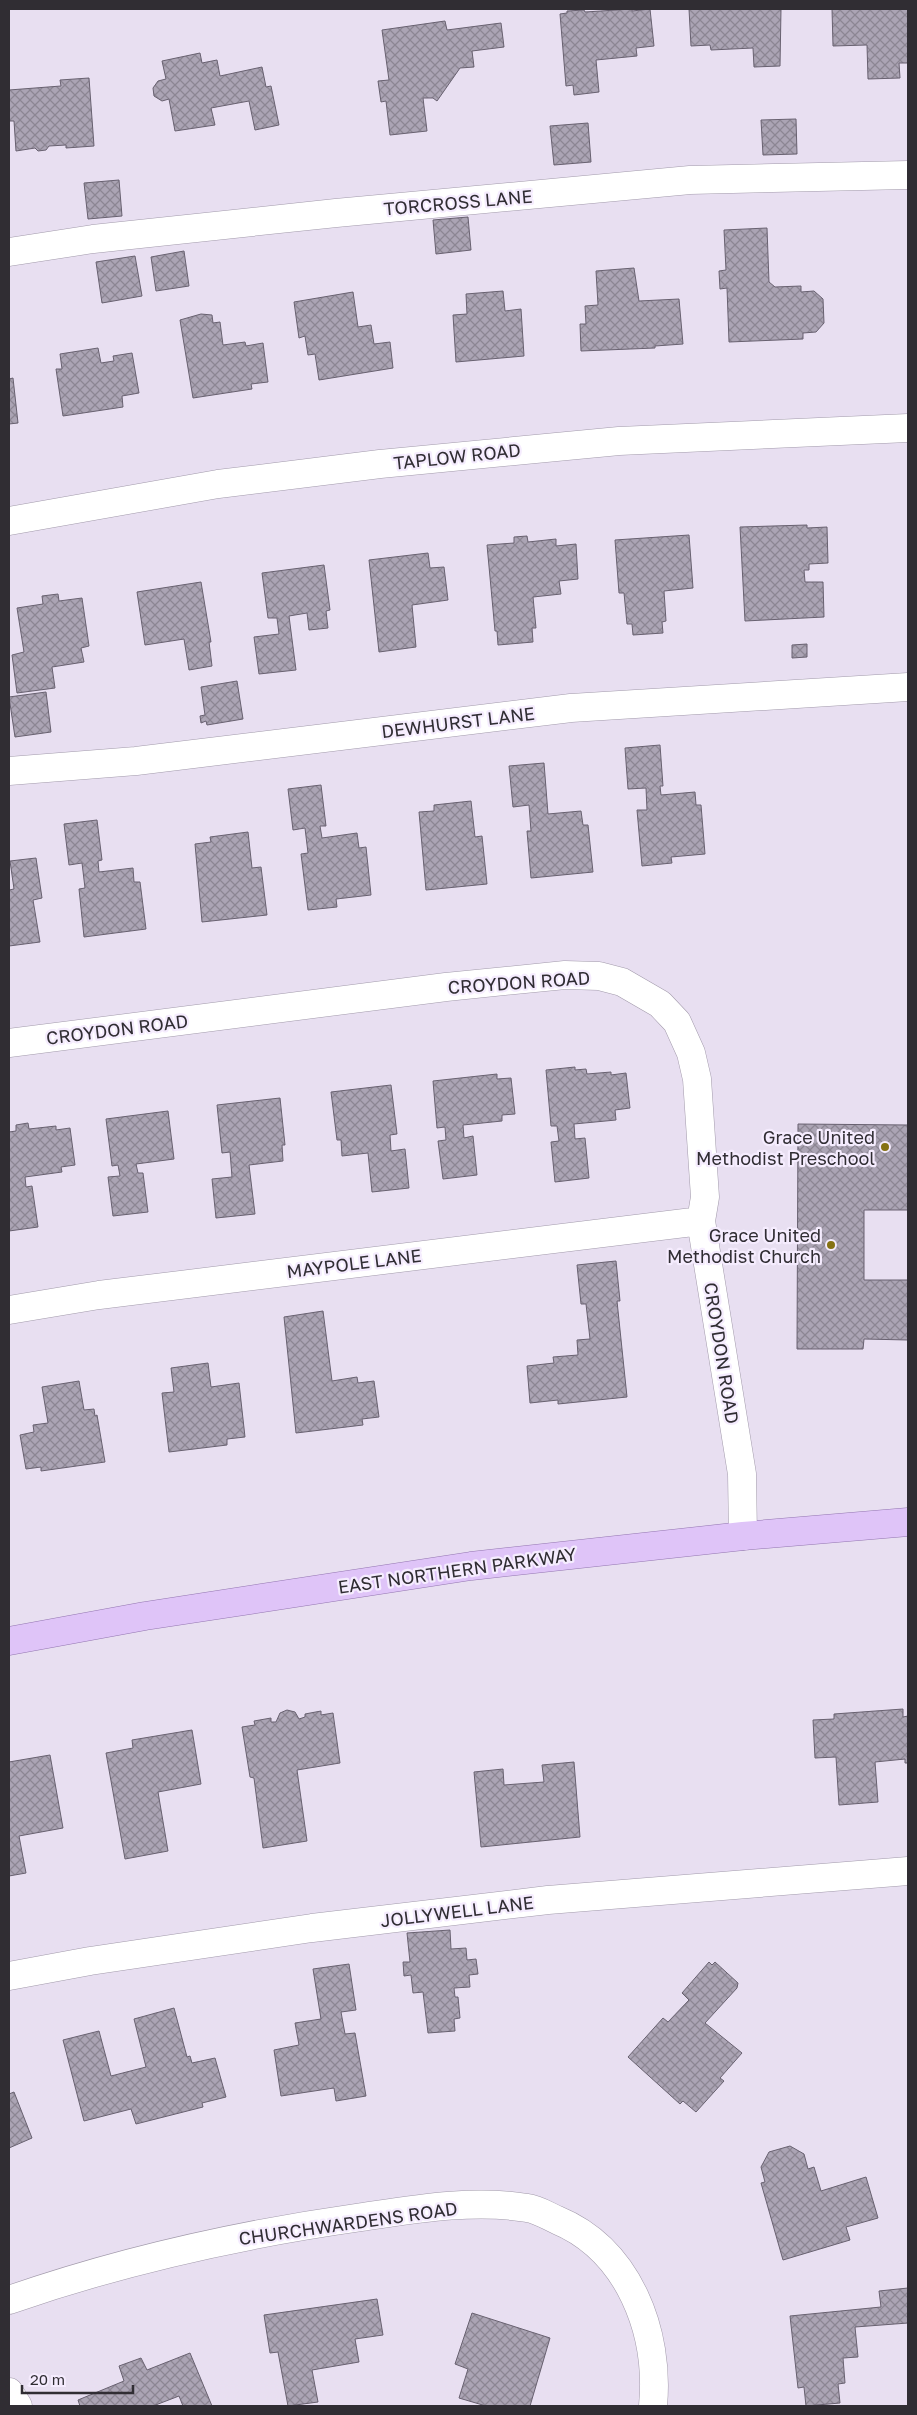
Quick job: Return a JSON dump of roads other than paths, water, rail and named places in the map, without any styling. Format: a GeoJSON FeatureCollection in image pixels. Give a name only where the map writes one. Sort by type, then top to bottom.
{"type":"FeatureCollection","features":[{"type":"Feature","properties":{"kind":"main road","name":"EAST NORTHERN PARKWAY"},"geometry":{"type":"LineString","coordinates":[[9,1641],[144,1616],[471,1566],[743,1536],[908,1522]]}},
{"type":"Feature","properties":{"kind":"street","name":"TORCROSS LANE"},"geometry":{"type":"LineString","coordinates":[[9,252],[93,239],[326,214],[690,180],[908,175]]}},
{"type":"Feature","properties":{"kind":"street","name":"TAPLOW ROAD"},"geometry":{"type":"LineString","coordinates":[[9,521],[218,484],[380,464],[619,440],[908,428]]}},
{"type":"Feature","properties":{"kind":"street","name":"DEWHURST LANE"},"geometry":{"type":"LineString","coordinates":[[9,771],[136,761],[571,708],[908,687]]}},
{"type":"Feature","properties":{"kind":"street","name":"CROYDON ROAD"},"geometry":{"type":"LineString","coordinates":[[9,1043],[446,987],[565,975],[599,976],[622,982],[660,1004],[676,1022],[691,1053],[697,1079],[705,1197],[701,1221],[742,1474],[743,1536]]}},
{"type":"Feature","properties":{"kind":"street","name":"MAYPOLE LANE"},"geometry":{"type":"LineString","coordinates":[[9,1310],[99,1295],[701,1221]]}},
{"type":"Feature","properties":{"kind":"street","name":"JOLLYWELL LANE"},"geometry":{"type":"LineString","coordinates":[[9,1976],[90,1961],[312,1928],[548,1900],[908,1871]]}},
{"type":"Feature","properties":{"kind":"street","name":"CHURCHWARDENS ROAD"},"geometry":{"type":"LineString","coordinates":[[9,2300],[60,2282],[171,2251],[286,2228],[403,2211],[469,2205],[529,2208],[567,2224],[597,2242],[620,2270],[640,2304],[649,2340],[655,2388],[653,2406]]}},
{"type":"Feature","properties":{"kind":"street"},"geometry":{"type":"LineString","coordinates":[[9,2392],[18,2406]]}},
{"type":"Feature","properties":{"kind":"place","name":"Grace United Methodist Preschool"},"geometry":{"type":"Point","coordinates":[885,1147]}},
{"type":"Feature","properties":{"kind":"place","name":"Grace United Methodist Church"},"geometry":{"type":"Point","coordinates":[831,1245]}}]}
